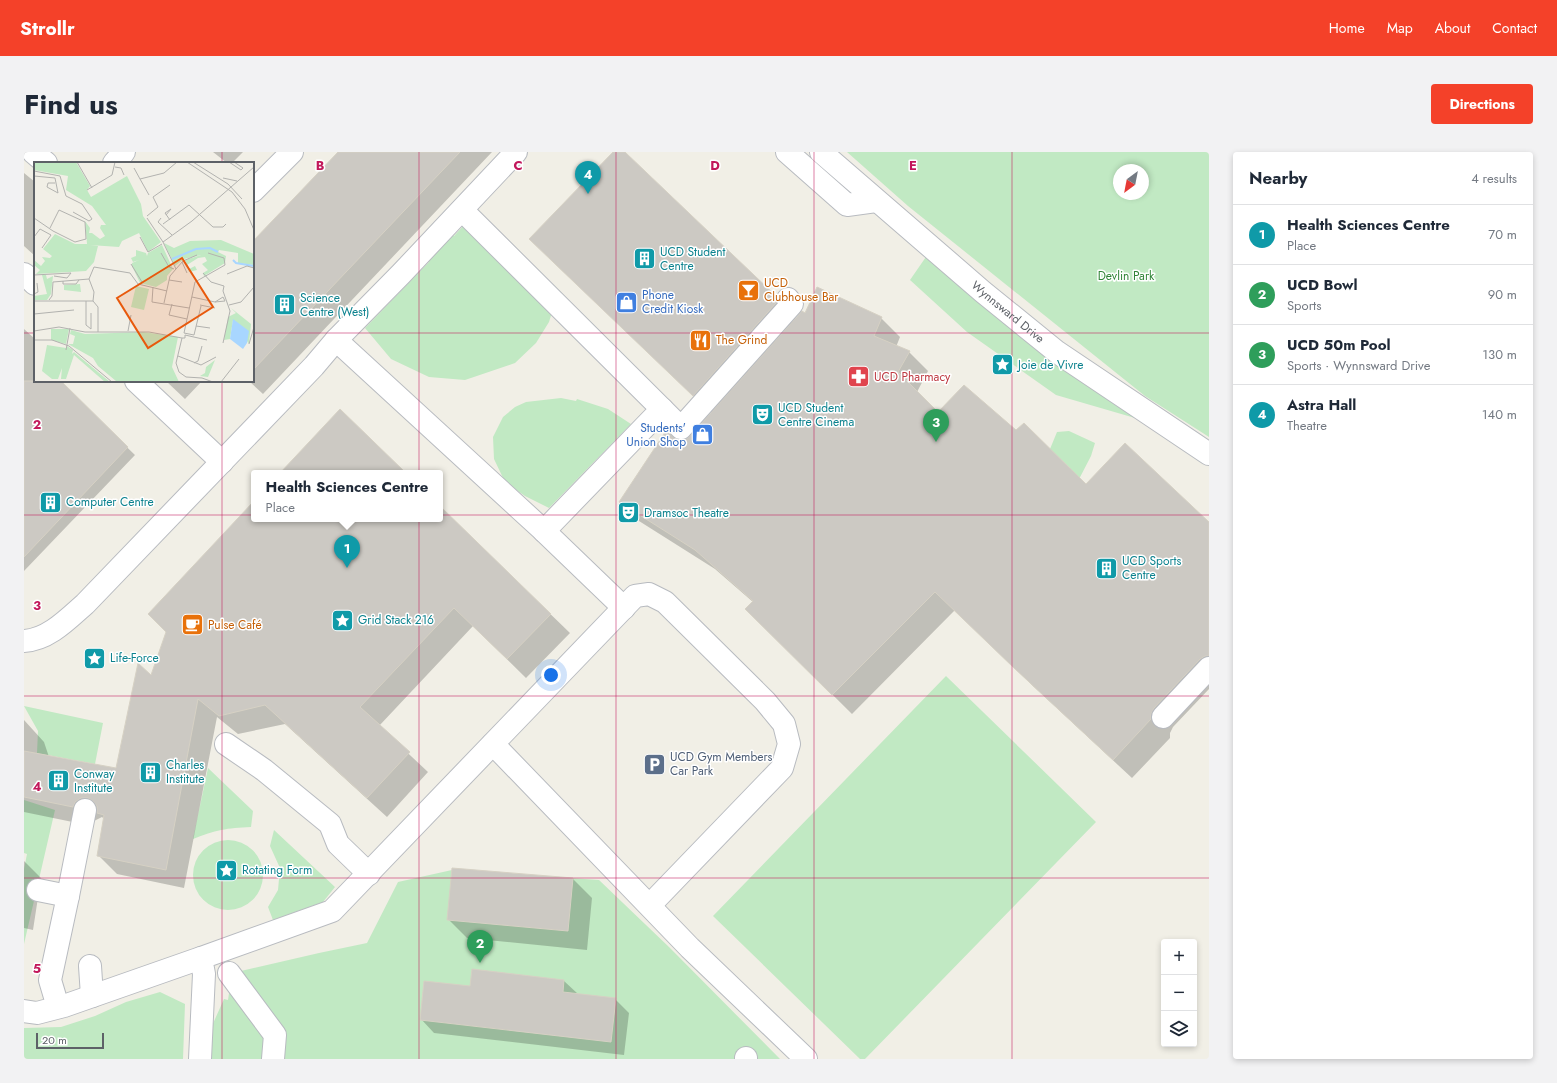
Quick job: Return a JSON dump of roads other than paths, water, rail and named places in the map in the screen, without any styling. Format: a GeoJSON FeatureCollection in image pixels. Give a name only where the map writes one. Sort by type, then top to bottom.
{"type":"FeatureCollection","features":[{"type":"Feature","properties":{"kind":"street"},"geometry":{"type":"LineString","coordinates":[[33,152],[45,162]]}},
{"type":"Feature","properties":{"kind":"street"},"geometry":{"type":"LineString","coordinates":[[115,162],[124,152]]}},
{"type":"Feature","properties":{"kind":"street"},"geometry":{"type":"LineString","coordinates":[[254,190],[292,152]]}},
{"type":"Feature","properties":{"kind":"street"},"geometry":{"type":"LineString","coordinates":[[24,641],[30,641],[45,635],[63,623],[85,604],[516,152]]}},
{"type":"Feature","properties":{"kind":"street"},"geometry":{"type":"LineString","coordinates":[[787,152],[847,205],[876,201]]}},
{"type":"Feature","properties":{"kind":"street","name":"Wynnsward Drive"},"geometry":{"type":"LineString","coordinates":[[821,152],[983,292],[1057,352],[1209,454]]}},
{"type":"Feature","properties":{"kind":"street"},"geometry":{"type":"LineString","coordinates":[[462,210],[681,428],[792,304],[788,299]]}},
{"type":"Feature","properties":{"kind":"street"},"geometry":{"type":"LineString","coordinates":[[24,274],[34,283]]}},
{"type":"Feature","properties":{"kind":"street"},"geometry":{"type":"LineString","coordinates":[[336,340],[544,531],[624,608]]}},
{"type":"Feature","properties":{"kind":"street"},"geometry":{"type":"LineString","coordinates":[[137,382],[222,462]]}},
{"type":"Feature","properties":{"kind":"street"},"geometry":{"type":"LineString","coordinates":[[544,531],[662,409]]}},
{"type":"Feature","properties":{"kind":"street"},"geometry":{"type":"LineString","coordinates":[[24,1012],[37,1013],[58,1008],[332,911],[635,596],[649,594],[665,602],[768,704],[784,724],[789,744],[782,768],[650,905]]}},
{"type":"Feature","properties":{"kind":"street"},"geometry":{"type":"LineString","coordinates":[[1163,717],[1209,668]]}},
{"type":"Feature","properties":{"kind":"street"},"geometry":{"type":"LineString","coordinates":[[226,744],[264,770],[330,824],[338,844],[369,874]]}},
{"type":"Feature","properties":{"kind":"street"},"geometry":{"type":"LineString","coordinates":[[493,744],[690,948],[806,1059]]}},
{"type":"Feature","properties":{"kind":"street"},"geometry":{"type":"LineString","coordinates":[[58,1008],[50,980],[85,810]]}},
{"type":"Feature","properties":{"kind":"street"},"geometry":{"type":"LineString","coordinates":[[38,890],[68,896]]}},
{"type":"Feature","properties":{"kind":"street"},"geometry":{"type":"LineString","coordinates":[[200,1059],[204,974],[201,958]]}},
{"type":"Feature","properties":{"kind":"street"},"geometry":{"type":"LineString","coordinates":[[90,966],[92,996]]}},
{"type":"Feature","properties":{"kind":"street"},"geometry":{"type":"LineString","coordinates":[[229,973],[275,1035],[273,1059]]}},
{"type":"Feature","properties":{"kind":"place","name":"Astra Hall"},"geometry":{"type":"Point","coordinates":[588,194]}},
{"type":"Feature","properties":{"kind":"place","name":"UCD Student Centre"},"geometry":{"type":"Point","coordinates":[644,259]}},
{"type":"Feature","properties":{"kind":"place","name":"UCD Clubhouse Bar"},"geometry":{"type":"Point","coordinates":[748,290]}},
{"type":"Feature","properties":{"kind":"place","name":"Phone Credit Kiosk"},"geometry":{"type":"Point","coordinates":[627,302]}},
{"type":"Feature","properties":{"kind":"place","name":"Science Centre (West)"},"geometry":{"type":"Point","coordinates":[284,305]}},
{"type":"Feature","properties":{"kind":"place","name":"The Grind"},"geometry":{"type":"Point","coordinates":[700,340]}},
{"type":"Feature","properties":{"kind":"place","name":"Joie de Vivre"},"geometry":{"type":"Point","coordinates":[1002,365]}},
{"type":"Feature","properties":{"kind":"place","name":"UCD Pharmacy"},"geometry":{"type":"Point","coordinates":[859,377]}},
{"type":"Feature","properties":{"kind":"place","name":"UCD Student Centre Cinema"},"geometry":{"type":"Point","coordinates":[762,415]}},
{"type":"Feature","properties":{"kind":"place","name":"Students' Union Shop"},"geometry":{"type":"Point","coordinates":[702,435]}},
{"type":"Feature","properties":{"kind":"place","name":"UCD 50m Pool"},"geometry":{"type":"Point","coordinates":[936,442]}},
{"type":"Feature","properties":{"kind":"place","name":"Computer Centre"},"geometry":{"type":"Point","coordinates":[50,502]}},
{"type":"Feature","properties":{"kind":"place","name":"Dramsoc Theatre"},"geometry":{"type":"Point","coordinates":[628,513]}},
{"type":"Feature","properties":{"kind":"place","name":"Health Sciences Centre"},"geometry":{"type":"Point","coordinates":[347,568]}},
{"type":"Feature","properties":{"kind":"place","name":"UCD Sports Centre"},"geometry":{"type":"Point","coordinates":[1106,568]}},
{"type":"Feature","properties":{"kind":"place","name":"Grid Stack 216"},"geometry":{"type":"Point","coordinates":[342,620]}},
{"type":"Feature","properties":{"kind":"place","name":"Pulse Café"},"geometry":{"type":"Point","coordinates":[192,625]}},
{"type":"Feature","properties":{"kind":"place","name":"Life-Force"},"geometry":{"type":"Point","coordinates":[95,658]}},
{"type":"Feature","properties":{"kind":"place","name":"UCD Gym Members Car Park"},"geometry":{"type":"Point","coordinates":[654,764]}},
{"type":"Feature","properties":{"kind":"place","name":"Charles Institute"},"geometry":{"type":"Point","coordinates":[150,772]}},
{"type":"Feature","properties":{"kind":"place","name":"Conway Institute"},"geometry":{"type":"Point","coordinates":[58,781]}},
{"type":"Feature","properties":{"kind":"place","name":"Rotating Form"},"geometry":{"type":"Point","coordinates":[226,870]}},
{"type":"Feature","properties":{"kind":"place","name":"UCD Bowl"},"geometry":{"type":"Point","coordinates":[480,963]}},
{"type":"Feature","properties":{"kind":"park label","name":"Devlin Park"},"geometry":{"type":"Point","coordinates":[1126,276]}}]}
